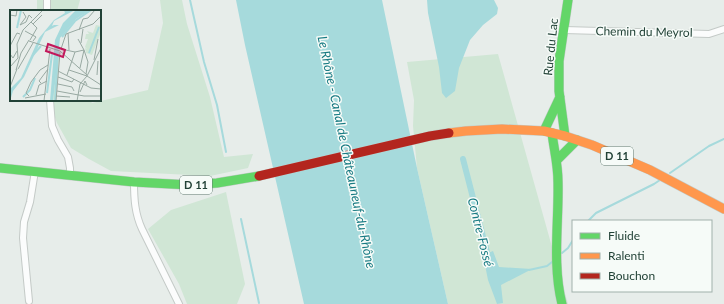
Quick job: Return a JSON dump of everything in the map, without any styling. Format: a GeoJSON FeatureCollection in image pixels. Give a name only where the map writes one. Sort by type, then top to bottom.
{"type":"FeatureCollection","features":[{"type":"Feature","properties":{"kind":"main road","name":"Rue du Lac"},"geometry":{"type":"LineString","coordinates":[[565,136],[559,91],[559,60],[568,0]]}},
{"type":"Feature","properties":{"kind":"main road"},"geometry":{"type":"LineString","coordinates":[[560,98],[548,132],[557,160],[557,272],[558,291],[562,304]]}},
{"type":"Feature","properties":{"kind":"main road","name":"D 11"},"geometry":{"type":"LineString","coordinates":[[0,168],[134,182],[190,185],[217,183],[257,176],[430,136],[466,131],[502,129],[548,132],[592,145],[650,170],[724,209]]}},
{"type":"Feature","properties":{"kind":"main road"},"geometry":{"type":"LineString","coordinates":[[557,160],[577,140]]}},
{"type":"Feature","properties":{"kind":"street","name":"Chemin du Meyrol"},"geometry":{"type":"LineString","coordinates":[[564,30],[709,34],[724,29]]}},
{"type":"Feature","properties":{"kind":"street"},"geometry":{"type":"LineString","coordinates":[[50,101],[52,126],[68,157],[70,175]]}},
{"type":"Feature","properties":{"kind":"street"},"geometry":{"type":"LineString","coordinates":[[29,301],[23,238],[24,222],[30,202],[35,171]]}},
{"type":"Feature","properties":{"kind":"street"},"geometry":{"type":"LineString","coordinates":[[134,182],[134,197],[137,218],[179,304]]}},
{"type":"Feature","properties":{"kind":"green space"},"geometry":{"type":"Polygon","coordinates":[[[37,0],[80,0],[77,10],[37,10],[37,0]]]}},
{"type":"Feature","properties":{"kind":"green space"},"geometry":{"type":"Polygon","coordinates":[[[160,0],[182,0],[187,24],[210,97],[224,157],[253,154],[248,168],[210,176],[111,171],[71,148],[57,123],[49,101],[91,101],[92,103],[148,90],[163,23],[160,0]]]}},
{"type":"Feature","properties":{"kind":"green space"},"geometry":{"type":"Polygon","coordinates":[[[498,54],[568,304],[448,304],[417,168],[413,126],[414,100],[407,62],[498,54]]]}},
{"type":"Feature","properties":{"kind":"green space"},"geometry":{"type":"Polygon","coordinates":[[[226,192],[245,284],[237,304],[187,304],[179,284],[148,229],[171,210],[226,192]]]}},
{"type":"Feature","properties":{"kind":"water","name":"Le Rhône - Canal de Châteauneuf-du-Rhône"},"geometry":{"type":"Polygon","coordinates":[[[236,0],[382,0],[417,168],[448,304],[304,304],[236,0]]]}},
{"type":"Feature","properties":{"kind":"water"},"geometry":{"type":"Polygon","coordinates":[[[427,0],[494,0],[498,8],[497,14],[483,25],[470,40],[459,68],[455,91],[446,98],[442,93],[427,0]]]}},
{"type":"Feature","properties":{"kind":"water"},"geometry":{"type":"Polygon","coordinates":[[[493,251],[499,267],[532,269],[501,285],[503,303],[497,304],[488,280],[483,255],[493,251]]]}},
{"type":"Feature","properties":{"kind":"waterway"},"geometry":{"type":"LineString","coordinates":[[190,0],[204,62],[217,105],[226,152]]}},
{"type":"Feature","properties":{"kind":"waterway"},"geometry":{"type":"LineString","coordinates":[[670,173],[709,146],[724,139]]}},
{"type":"Feature","properties":{"kind":"waterway","name":"Contre-Fossé"},"geometry":{"type":"LineString","coordinates":[[463,159],[489,260]]}},
{"type":"Feature","properties":{"kind":"waterway"},"geometry":{"type":"LineString","coordinates":[[589,220],[596,213],[660,180]]}},
{"type":"Feature","properties":{"kind":"waterway"},"geometry":{"type":"LineString","coordinates":[[241,219],[259,303]]}},
{"type":"Feature","properties":{"kind":"waterway"},"geometry":{"type":"LineString","coordinates":[[562,253],[568,248],[572,242]]}},
{"type":"Feature","properties":{"kind":"waterway"},"geometry":{"type":"LineString","coordinates":[[529,270],[547,266],[552,262]]}},
{"type":"Feature","properties":{"kind":"traffic: fast"},"geometry":{"type":"LineString","coordinates":[[565,136],[559,91],[559,61],[568,0]]}},
{"type":"Feature","properties":{"kind":"traffic: fast"},"geometry":{"type":"LineString","coordinates":[[544,131],[560,97]]}},
{"type":"Feature","properties":{"kind":"traffic: fast"},"geometry":{"type":"LineString","coordinates":[[552,133],[558,175],[557,274],[562,304]]}},
{"type":"Feature","properties":{"kind":"traffic: fast"},"geometry":{"type":"LineString","coordinates":[[557,160],[577,140]]}},
{"type":"Feature","properties":{"kind":"traffic: fast"},"geometry":{"type":"LineString","coordinates":[[0,168],[134,182],[190,185],[217,183],[259,176]]}},
{"type":"Feature","properties":{"kind":"traffic: slow"},"geometry":{"type":"LineString","coordinates":[[449,133],[502,129],[544,131],[565,136],[592,145],[650,170],[724,209]]}},
{"type":"Feature","properties":{"kind":"traffic: jam"},"geometry":{"type":"LineString","coordinates":[[259,176],[430,136],[449,133]]}}]}
